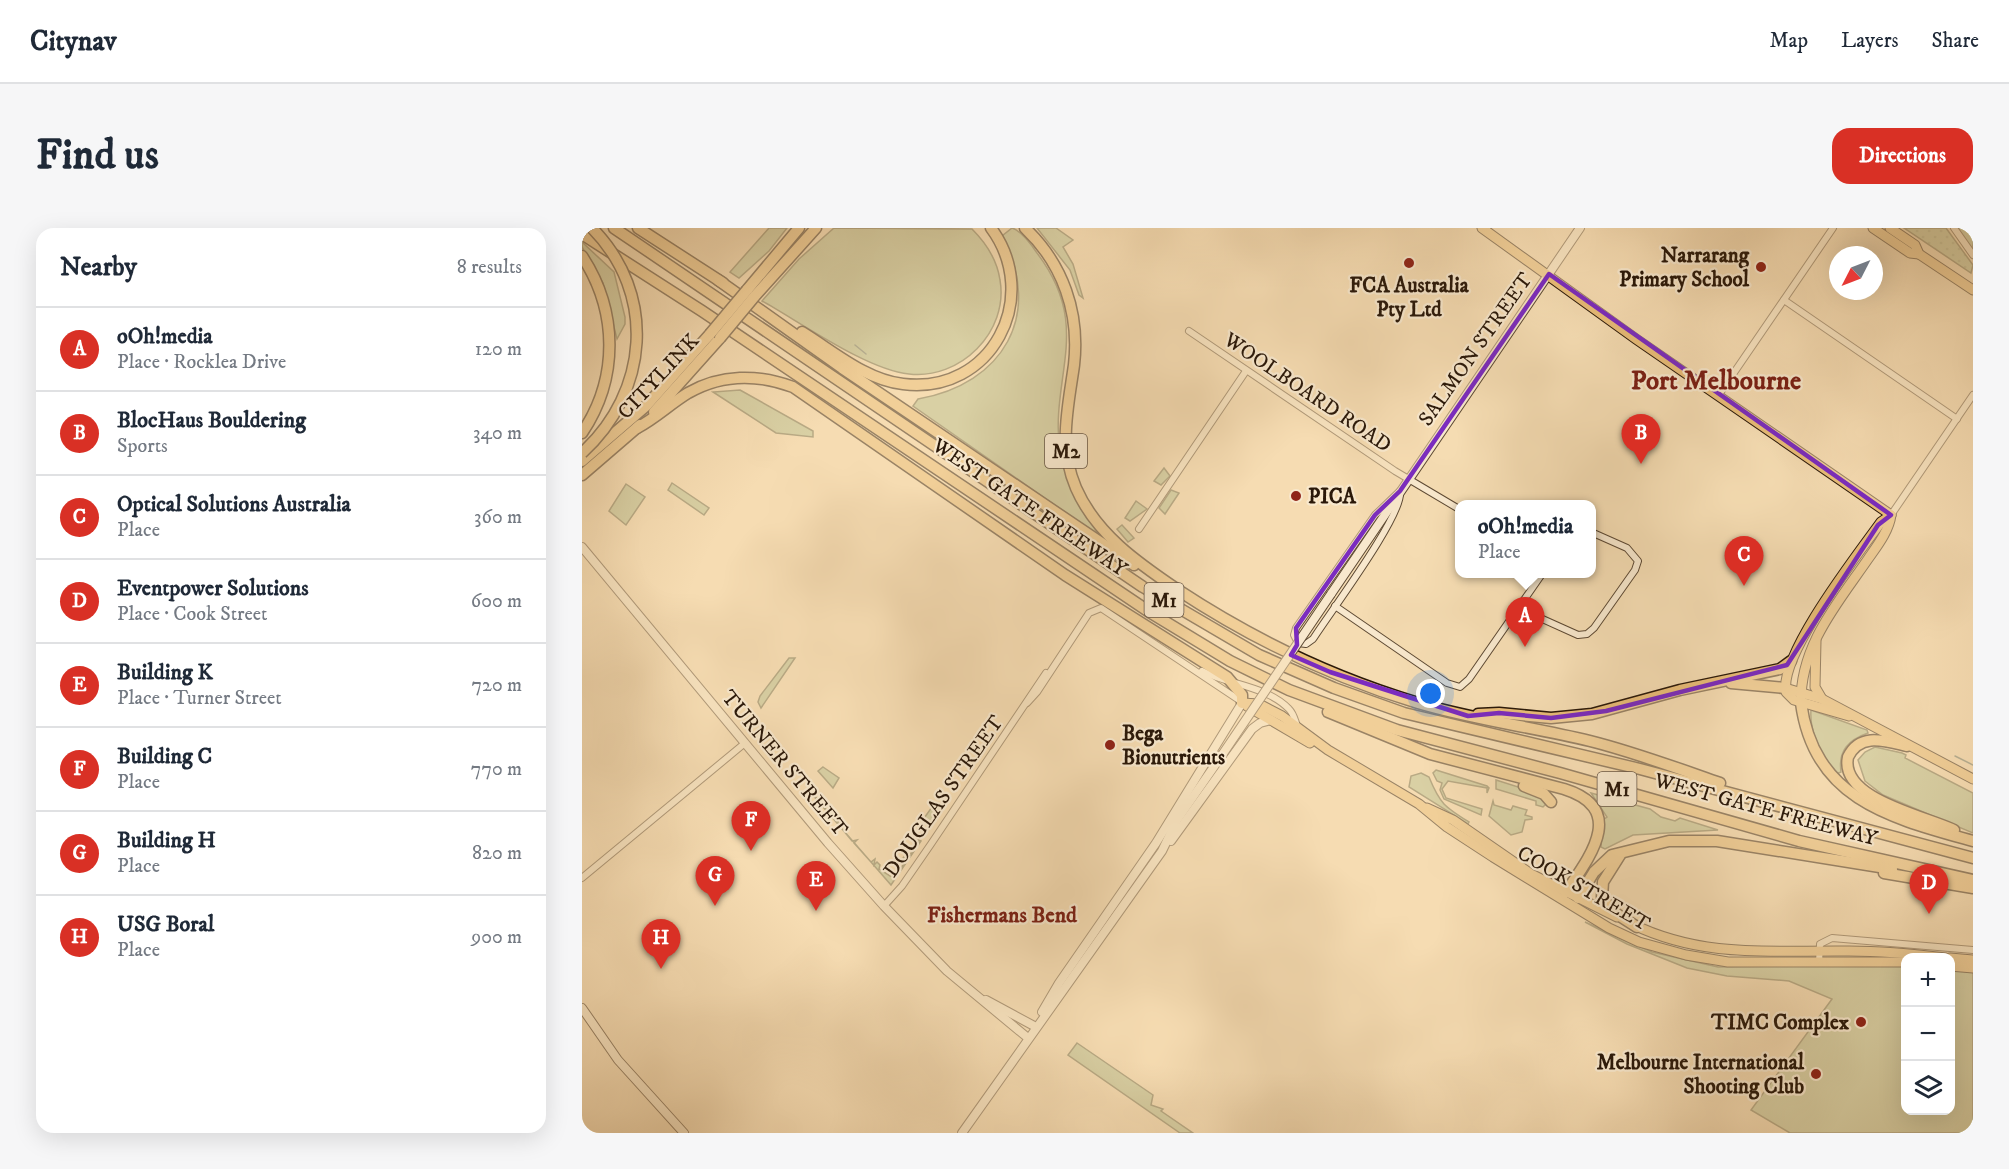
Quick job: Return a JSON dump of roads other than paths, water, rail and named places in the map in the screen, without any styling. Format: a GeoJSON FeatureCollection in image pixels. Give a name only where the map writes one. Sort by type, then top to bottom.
{"type":"FeatureCollection","features":[{"type":"Feature","properties":{"kind":"highway"},"geometry":{"type":"LineString","coordinates":[[582,453],[602,433],[621,404],[633,369],[637,334],[634,308],[620,267],[592,228]]}},
{"type":"Feature","properties":{"kind":"highway","name":"WEST GATE FREEWAY"},"geometry":{"type":"LineString","coordinates":[[614,228],[1143,587],[1258,655],[1334,688],[1404,713],[1640,769],[1973,858]]}},
{"type":"Feature","properties":{"kind":"highway","name":"M1"},"geometry":{"type":"LineString","coordinates":[[638,228],[718,280],[842,368],[1100,543],[1223,620],[1316,666],[1389,694],[1468,716],[1614,747],[1789,808]]}},
{"type":"Feature","properties":{"kind":"highway"},"geometry":{"type":"LineString","coordinates":[[784,253],[799,228]]}},
{"type":"Feature","properties":{"kind":"highway"},"geometry":{"type":"LineString","coordinates":[[784,253],[816,228]]}},
{"type":"Feature","properties":{"kind":"highway"},"geometry":{"type":"LineString","coordinates":[[718,280],[876,377],[902,384],[934,383],[955,377],[982,358],[999,337],[1010,312],[1013,281],[1010,265],[991,228]]}},
{"type":"Feature","properties":{"kind":"highway","name":"M2"},"geometry":{"type":"LineString","coordinates":[[1025,228],[1055,265],[1069,298],[1075,341],[1065,436],[1069,469],[1082,500],[1102,529],[1125,550],[1223,620]]}},
{"type":"Feature","properties":{"kind":"highway","name":"WEST GATE FREEWAY"},"geometry":{"type":"LineString","coordinates":[[582,234],[729,328],[1151,613],[1230,662],[1289,690],[1397,730],[1560,773],[1799,841],[1973,880]]}},
{"type":"Feature","properties":{"kind":"highway","name":"CITYLINK"},"geometry":{"type":"LineString","coordinates":[[582,476],[652,412],[784,253]]}},
{"type":"Feature","properties":{"kind":"highway"},"geometry":{"type":"LineString","coordinates":[[582,256],[600,288],[610,335],[605,383],[597,406],[582,433]]}},
{"type":"Feature","properties":{"kind":"highway"},"geometry":{"type":"LineString","coordinates":[[652,412],[712,382],[756,377],[781,383],[810,397],[988,522],[1232,681],[1242,695],[1242,703]]}},
{"type":"Feature","properties":{"kind":"highway","name":"CITYLINK"},"geometry":{"type":"LineString","coordinates":[[582,461],[652,412]]}},
{"type":"Feature","properties":{"kind":"highway"},"geometry":{"type":"LineString","coordinates":[[988,522],[1088,585],[1191,645],[1230,662]]}},
{"type":"Feature","properties":{"kind":"highway"},"geometry":{"type":"LineString","coordinates":[[1468,716],[1499,713],[1540,718],[1572,717],[1780,669],[1791,661]]}},
{"type":"Feature","properties":{"kind":"highway"},"geometry":{"type":"LineString","coordinates":[[1710,684],[1745,683],[1785,688]]}},
{"type":"Feature","properties":{"kind":"highway"},"geometry":{"type":"LineString","coordinates":[[1289,690],[1343,721],[1430,754],[1483,770],[1570,791],[1591,806],[1599,825],[1597,844],[1564,896]]}},
{"type":"Feature","properties":{"kind":"highway"},"geometry":{"type":"LineString","coordinates":[[1799,698],[1808,736],[1816,755],[1831,776],[1849,793],[1882,811],[1973,840]]}},
{"type":"Feature","properties":{"kind":"highway"},"geometry":{"type":"LineString","coordinates":[[1907,746],[1872,740],[1860,743],[1848,757],[1850,777],[1862,790],[1885,803],[1973,840]]}},
{"type":"Feature","properties":{"kind":"highway"},"geometry":{"type":"LineString","coordinates":[[1483,770],[1542,792],[1551,802]]}},
{"type":"Feature","properties":{"kind":"highway"},"geometry":{"type":"LineString","coordinates":[[1575,902],[1604,861],[1612,855],[1620,855],[1649,845],[1688,840],[1717,841],[1949,875]]}},
{"type":"Feature","properties":{"kind":"highway"},"geometry":{"type":"LineString","coordinates":[[1761,849],[1769,855],[1800,861],[1973,888]]}},
{"type":"Feature","properties":{"kind":"highway"},"geometry":{"type":"LineString","coordinates":[[1620,855],[1603,882],[1602,897],[1612,911],[1637,927]]}},
{"type":"Feature","properties":{"kind":"main road"},"geometry":{"type":"LineString","coordinates":[[1482,228],[1549,274],[1628,334],[1891,515]]}},
{"type":"Feature","properties":{"kind":"main road"},"geometry":{"type":"LineString","coordinates":[[1873,228],[1915,251],[1973,289]]}},
{"type":"Feature","properties":{"kind":"main road"},"geometry":{"type":"LineString","coordinates":[[1890,228],[1915,251]]}},
{"type":"Feature","properties":{"kind":"main road"},"geometry":{"type":"LineString","coordinates":[[1799,698],[1805,663],[1817,635],[1875,549],[1888,527],[1891,515]]}},
{"type":"Feature","properties":{"kind":"main road"},"geometry":{"type":"LineString","coordinates":[[1850,716],[1799,698],[1785,688],[1791,661],[1806,633],[1881,522],[1891,515]]}},
{"type":"Feature","properties":{"kind":"main road"},"geometry":{"type":"LineString","coordinates":[[1817,635],[1815,687],[1822,699],[1850,716],[1973,779]]}},
{"type":"Feature","properties":{"kind":"main road"},"geometry":{"type":"LineString","coordinates":[[1799,698],[1822,699]]}},
{"type":"Feature","properties":{"kind":"main road","name":"COOK STREET"},"geometry":{"type":"LineString","coordinates":[[1242,703],[1308,742],[1328,750]]}},
{"type":"Feature","properties":{"kind":"main road","name":"COOK STREET"},"geometry":{"type":"LineString","coordinates":[[1242,703],[1265,706],[1328,750],[1419,804],[1628,938],[1675,953],[1738,963],[1901,962]]}},
{"type":"Feature","properties":{"kind":"main road","name":"COOK STREET"},"geometry":{"type":"LineString","coordinates":[[1575,902],[1669,940],[1711,950],[1901,955]]}},
{"type":"Feature","properties":{"kind":"main road"},"geometry":{"type":"LineString","coordinates":[[1955,958],[1973,960]]}},
{"type":"Feature","properties":{"kind":"main road"},"geometry":{"type":"LineString","coordinates":[[1955,966],[1973,968]]}},
{"type":"Feature","properties":{"kind":"main road"},"geometry":{"type":"LineString","coordinates":[[582,1008],[618,1060],[684,1133]]}},
{"type":"Feature","properties":{"kind":"street","name":"SALMON STREET"},"geometry":{"type":"LineString","coordinates":[[1156,843],[1177,820],[1222,755],[1580,228]]}},
{"type":"Feature","properties":{"kind":"street"},"geometry":{"type":"LineString","coordinates":[[1718,396],[1833,228]]}},
{"type":"Feature","properties":{"kind":"street"},"geometry":{"type":"LineString","coordinates":[[1954,228],[1973,255]]}},
{"type":"Feature","properties":{"kind":"street"},"geometry":{"type":"LineString","coordinates":[[1784,300],[1957,419]]}},
{"type":"Feature","properties":{"kind":"street","name":"WOOLBOARD ROAD"},"geometry":{"type":"LineString","coordinates":[[1189,331],[1408,479],[1455,506]]}},
{"type":"Feature","properties":{"kind":"street"},"geometry":{"type":"LineString","coordinates":[[1139,529],[1246,371]]}},
{"type":"Feature","properties":{"kind":"street"},"geometry":{"type":"LineString","coordinates":[[1891,515],[1973,395]]}},
{"type":"Feature","properties":{"kind":"street","name":"SALMON STREET"},"geometry":{"type":"LineString","coordinates":[[1400,491],[1402,499],[1394,514],[1335,606],[1310,641],[1303,644],[1296,641],[1295,630],[1375,515],[1400,491]]}},
{"type":"Feature","properties":{"kind":"street"},"geometry":{"type":"LineString","coordinates":[[1518,608],[1578,635],[1587,634],[1594,628],[1635,570],[1638,561],[1628,548],[1596,534]]}},
{"type":"Feature","properties":{"kind":"street","name":"TURNER STREET"},"geometry":{"type":"LineString","coordinates":[[582,547],[884,906],[937,961],[1027,1037]]}},
{"type":"Feature","properties":{"kind":"street"},"geometry":{"type":"LineString","coordinates":[[1335,606],[1455,687],[1460,687],[1469,679],[1539,578]]}},
{"type":"Feature","properties":{"kind":"street","name":"DOUGLAS STREET"},"geometry":{"type":"LineString","coordinates":[[884,906],[908,878],[1027,703],[1037,684],[1095,609],[1107,610],[1188,664]]}},
{"type":"Feature","properties":{"kind":"street"},"geometry":{"type":"LineString","coordinates":[[1188,664],[1242,703]]}},
{"type":"Feature","properties":{"kind":"street","name":"COOK STREET"},"geometry":{"type":"LineString","coordinates":[[1188,664],[1217,679],[1244,684],[1289,709],[1299,729]]}},
{"type":"Feature","properties":{"kind":"street","name":"SALMON STREET"},"geometry":{"type":"LineString","coordinates":[[962,1133],[1156,843],[1242,703]]}},
{"type":"Feature","properties":{"kind":"street","name":"SALMON STREET"},"geometry":{"type":"LineString","coordinates":[[1088,947],[1248,735],[1258,724],[1271,720]]}},
{"type":"Feature","properties":{"kind":"street"},"geometry":{"type":"LineString","coordinates":[[1229,724],[1240,724],[1248,735]]}},
{"type":"Feature","properties":{"kind":"street"},"geometry":{"type":"LineString","coordinates":[[582,878],[745,743]]}},
{"type":"Feature","properties":{"kind":"street","name":"SALMON STREET"},"geometry":{"type":"LineString","coordinates":[[1162,851],[1177,820]]}},
{"type":"Feature","properties":{"kind":"street","name":"COOK STREET"},"geometry":{"type":"LineString","coordinates":[[1819,951],[1820,945],[1832,938],[1973,950]]}},
{"type":"Feature","properties":{"kind":"street"},"geometry":{"type":"LineString","coordinates":[[1930,953],[1936,948]]}},
{"type":"Feature","properties":{"kind":"street"},"geometry":{"type":"LineString","coordinates":[[1819,951],[1819,963]]}},
{"type":"Feature","properties":{"kind":"street","name":"TURNER STREET"},"geometry":{"type":"LineString","coordinates":[[972,991],[1035,1027]]}},
{"type":"Feature","properties":{"kind":"waterway"},"geometry":{"type":"LineString","coordinates":[[855,345],[866,354]]}},
{"type":"Feature","properties":{"kind":"waterway"},"geometry":{"type":"LineString","coordinates":[[1955,756],[1973,765]]}},
{"type":"Feature","properties":{"kind":"place","name":"FCA Australia Pty Ltd"},"geometry":{"type":"Point","coordinates":[1409,263]}},
{"type":"Feature","properties":{"kind":"place","name":"Narrarang Primary School"},"geometry":{"type":"Point","coordinates":[1761,267]}},
{"type":"Feature","properties":{"kind":"place","name":"BlocHaus Bouldering"},"geometry":{"type":"Point","coordinates":[1641,464]}},
{"type":"Feature","properties":{"kind":"place","name":"PICA"},"geometry":{"type":"Point","coordinates":[1296,496]}},
{"type":"Feature","properties":{"kind":"place","name":"Optical Solutions Australia"},"geometry":{"type":"Point","coordinates":[1744,586]}},
{"type":"Feature","properties":{"kind":"place","name":"oOh!media"},"geometry":{"type":"Point","coordinates":[1525,647]}},
{"type":"Feature","properties":{"kind":"place","name":"Bega Bionutrients"},"geometry":{"type":"Point","coordinates":[1110,745]}},
{"type":"Feature","properties":{"kind":"place","name":"Building C"},"geometry":{"type":"Point","coordinates":[751,851]}},
{"type":"Feature","properties":{"kind":"place","name":"Building H"},"geometry":{"type":"Point","coordinates":[715,906]}},
{"type":"Feature","properties":{"kind":"place","name":"Building K"},"geometry":{"type":"Point","coordinates":[816,911]}},
{"type":"Feature","properties":{"kind":"place","name":"Eventpower Solutions"},"geometry":{"type":"Point","coordinates":[1929,914]}},
{"type":"Feature","properties":{"kind":"place","name":"USG Boral"},"geometry":{"type":"Point","coordinates":[661,969]}},
{"type":"Feature","properties":{"kind":"place","name":"TIMC Complex"},"geometry":{"type":"Point","coordinates":[1861,1022]}},
{"type":"Feature","properties":{"kind":"place","name":"Melbourne International Shooting Club"},"geometry":{"type":"Point","coordinates":[1816,1074]}},
{"type":"Feature","properties":{"kind":"district","name":"Port Melbourne"},"geometry":{"type":"Point","coordinates":[1716,380]}},
{"type":"Feature","properties":{"kind":"district","name":"Fishermans Bend"},"geometry":{"type":"Point","coordinates":[1002,914]}}]}
